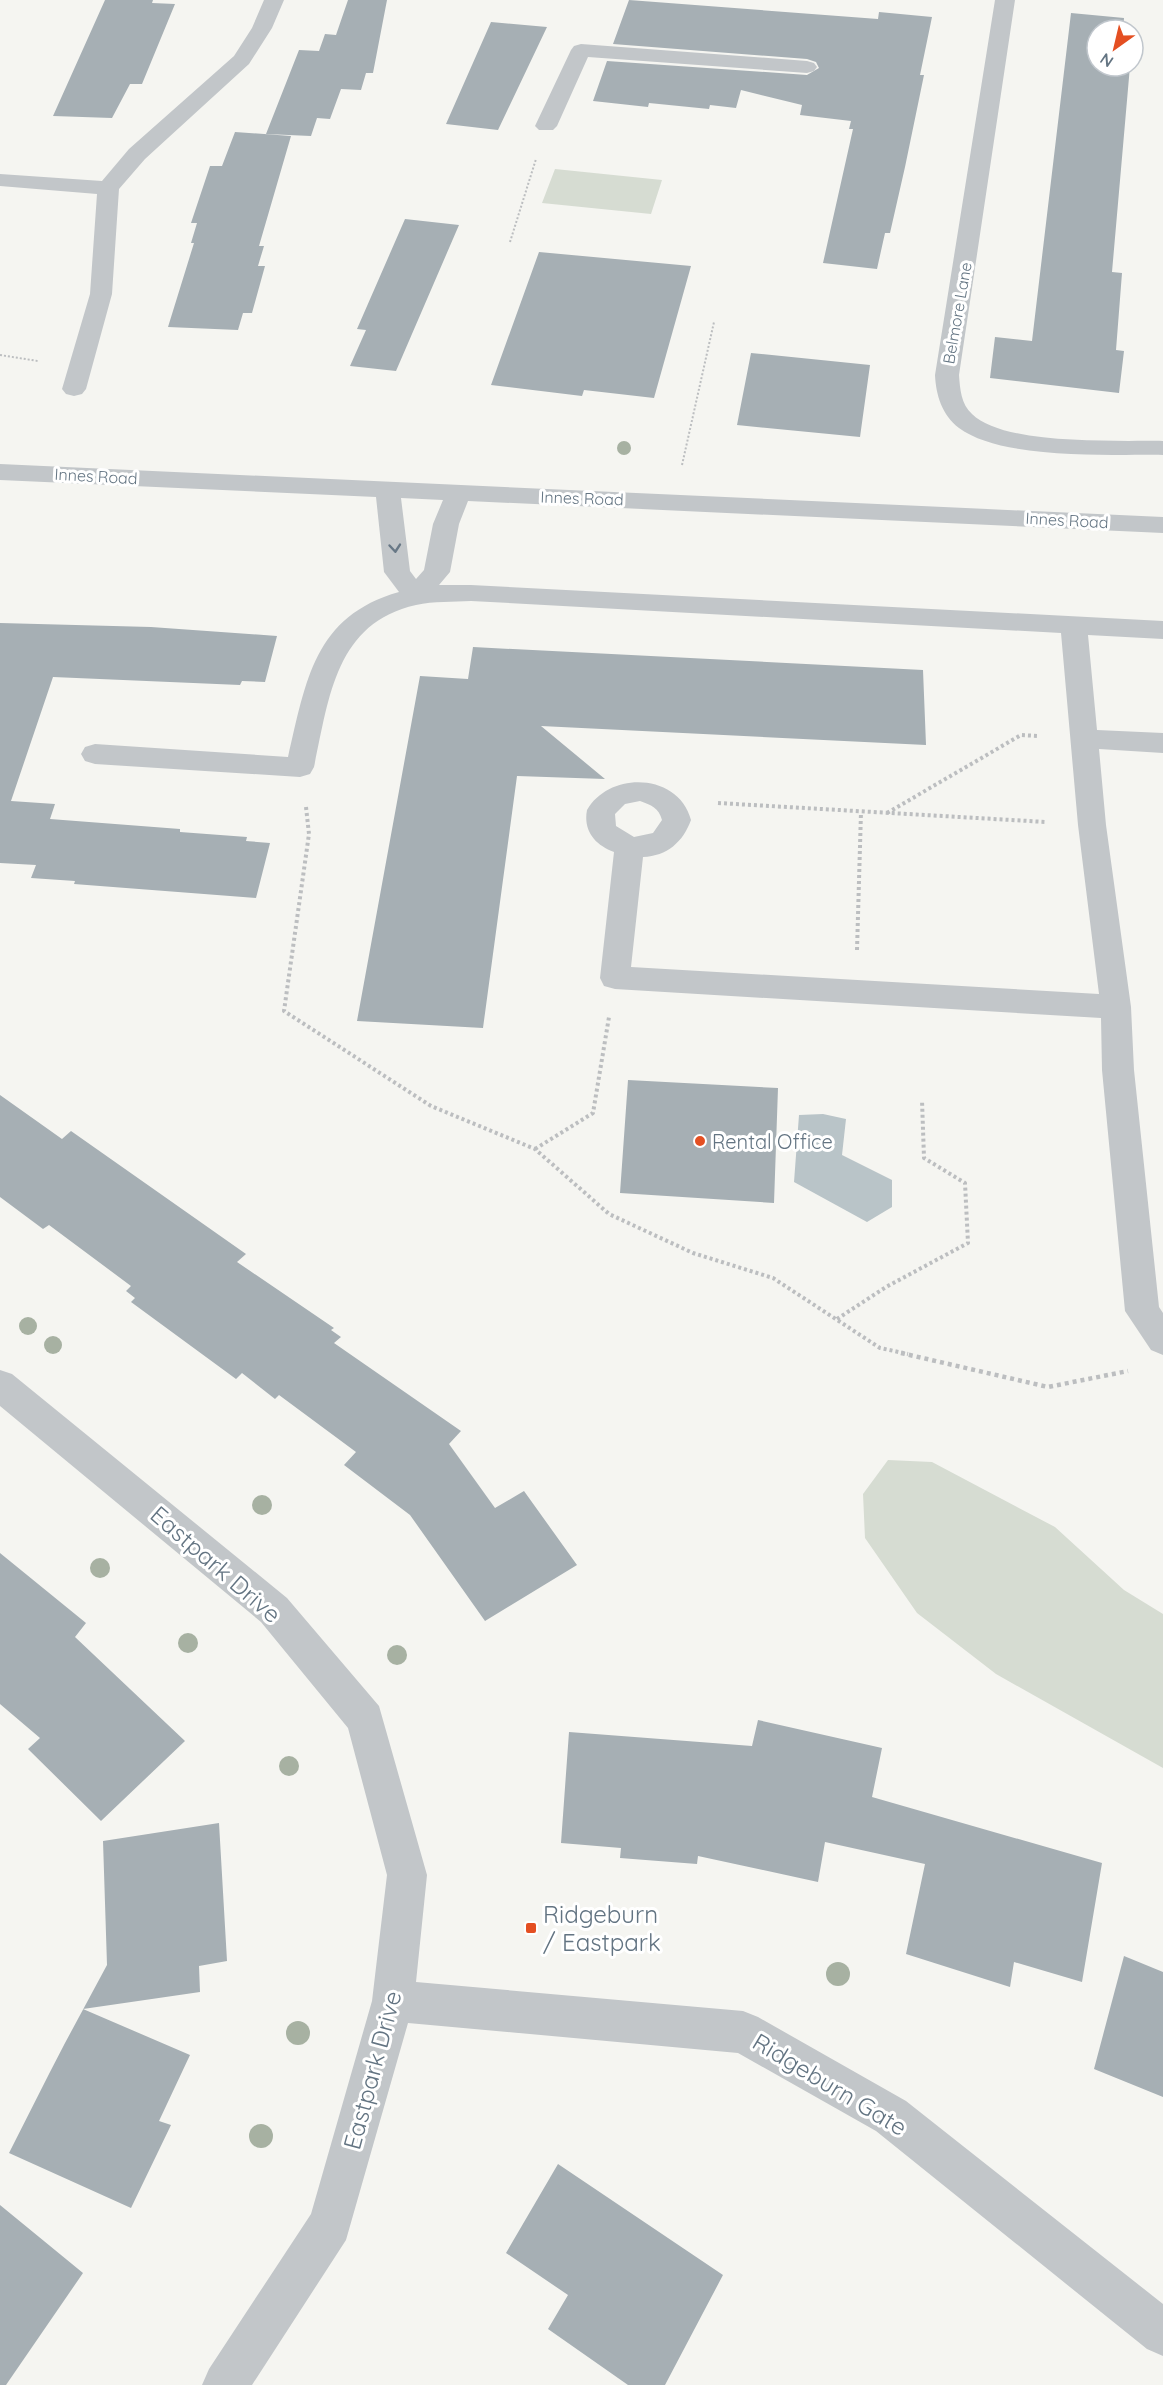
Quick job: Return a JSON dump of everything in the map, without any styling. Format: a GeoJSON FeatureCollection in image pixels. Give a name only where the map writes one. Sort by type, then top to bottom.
{"type":"FeatureCollection","features":[{"type":"Feature","properties":{"kind":"street"},"geometry":{"type":"LineString","coordinates":[[74,389],[101,294],[108,188],[136,154],[242,60],[262,28],[274,0]]}},
{"type":"Feature","properties":{"kind":"street","name":"Belmore Lane"},"geometry":{"type":"LineString","coordinates":[[1005,0],[947,375],[947,395],[959,414],[975,428],[1014,439],[1163,448]]}},
{"type":"Feature","properties":{"kind":"street"},"geometry":{"type":"LineString","coordinates":[[546,126],[581,51],[807,67]]}},
{"type":"Feature","properties":{"kind":"street"},"geometry":{"type":"LineString","coordinates":[[0,180],[108,188]]}},
{"type":"Feature","properties":{"kind":"street","name":"Innes Road"},"geometry":{"type":"LineString","coordinates":[[0,472],[1163,525]]}},
{"type":"Feature","properties":{"kind":"street"},"geometry":{"type":"LineString","coordinates":[[388,490],[397,572],[415,596]]}},
{"type":"Feature","properties":{"kind":"street"},"geometry":{"type":"LineString","coordinates":[[415,596],[437,572],[446,524],[459,493]]}},
{"type":"Feature","properties":{"kind":"street"},"geometry":{"type":"LineString","coordinates":[[95,754],[300,768],[325,663],[341,635],[370,610],[415,596],[471,593],[1163,630]]}},
{"type":"Feature","properties":{"kind":"street"},"geometry":{"type":"LineString","coordinates":[[1074,626],[1092,825],[1116,1007],[1118,1070],[1142,1311],[1163,1340]]}},
{"type":"Feature","properties":{"kind":"street"},"geometry":{"type":"LineString","coordinates":[[1084,739],[1163,743]]}},
{"type":"Feature","properties":{"kind":"street"},"geometry":{"type":"LineString","coordinates":[[641,791],[664,798],[673,806],[678,814],[678,823],[666,840],[642,848],[629,847],[607,837],[601,828],[601,810],[607,802],[628,792],[641,791]]}},
{"type":"Feature","properties":{"kind":"street"},"geometry":{"type":"LineString","coordinates":[[629,847],[615,978],[1116,1007]]}},
{"type":"Feature","properties":{"kind":"street","name":"Eastpark Drive"},"geometry":{"type":"LineString","coordinates":[[3,1394],[274,1610],[365,1719],[407,1875],[393,2001],[330,2224],[225,2385]]}},
{"type":"Feature","properties":{"kind":"street","name":"Ridgeburn Gate"},"geometry":{"type":"LineString","coordinates":[[393,2001],[743,2032],[891,2116],[1163,2333]]}},
{"type":"Feature","properties":{"kind":"path"},"geometry":{"type":"LineString","coordinates":[[510,242],[546,126]]}},
{"type":"Feature","properties":{"kind":"path"},"geometry":{"type":"LineString","coordinates":[[681,473],[714,322]]}},
{"type":"Feature","properties":{"kind":"path"},"geometry":{"type":"LineString","coordinates":[[886,813],[1021,735],[1084,739]]}},
{"type":"Feature","properties":{"kind":"path"},"geometry":{"type":"LineString","coordinates":[[300,768],[309,834],[284,1011],[430,1106],[535,1149],[609,1214],[693,1254],[773,1278],[880,1348],[1048,1387],[1140,1369]]}},
{"type":"Feature","properties":{"kind":"path"},"geometry":{"type":"LineString","coordinates":[[673,806],[692,801],[1092,825]]}},
{"type":"Feature","properties":{"kind":"path"},"geometry":{"type":"LineString","coordinates":[[855,993],[861,812]]}},
{"type":"Feature","properties":{"kind":"path"},"geometry":{"type":"LineString","coordinates":[[535,1149],[593,1113],[615,978]]}},
{"type":"Feature","properties":{"kind":"path"},"geometry":{"type":"LineString","coordinates":[[837,1319],[886,1287],[968,1243],[965,1183],[924,1158],[922,1100]]}},
{"type":"Feature","properties":{"kind":"shaded area"},"geometry":{"type":"Polygon","coordinates":[[[555,169],[662,180],[651,214],[542,203],[555,169]]]}},
{"type":"Feature","properties":{"kind":"shaded area"},"geometry":{"type":"Polygon","coordinates":[[[823,1114],[846,1119],[842,1155],[892,1180],[892,1207],[867,1222],[794,1182],[799,1115],[823,1114]]]}},
{"type":"Feature","properties":{"kind":"shaded area"},"geometry":{"type":"Polygon","coordinates":[[[888,1460],[932,1462],[1055,1527],[1124,1590],[1163,1614],[1163,1768],[996,1674],[917,1613],[865,1538],[863,1494],[888,1460]]]}},
{"type":"Feature","properties":{"kind":"building"},"geometry":{"type":"Polygon","coordinates":[[[105,0],[153,0],[152,3],[175,4],[142,84],[130,84],[112,118],[53,116],[105,0]]]}},
{"type":"Feature","properties":{"kind":"building"},"geometry":{"type":"Polygon","coordinates":[[[348,0],[387,0],[373,73],[366,73],[361,90],[341,89],[330,119],[317,118],[311,136],[266,134],[299,50],[319,51],[325,34],[336,35],[348,0]]]}},
{"type":"Feature","properties":{"kind":"building"},"geometry":{"type":"Polygon","coordinates":[[[629,0],[878,19],[879,12],[932,17],[920,75],[924,75],[905,167],[890,233],[885,233],[877,269],[823,263],[853,129],[849,129],[851,121],[800,115],[802,105],[741,90],[736,108],[710,105],[709,109],[649,103],[648,107],[593,101],[607,61],[807,75],[819,68],[816,62],[807,59],[613,44],[629,0]]]}},
{"type":"Feature","properties":{"kind":"building"},"geometry":{"type":"Polygon","coordinates":[[[1071,13],[1124,18],[1085,18],[1085,78],[1129,78],[1112,272],[1122,273],[1116,350],[1124,351],[1119,393],[990,378],[995,337],[1032,341],[1071,13]]]}},
{"type":"Feature","properties":{"kind":"building"},"geometry":{"type":"Polygon","coordinates":[[[491,22],[547,27],[498,130],[446,124],[491,22]]]}},
{"type":"Feature","properties":{"kind":"building"},"geometry":{"type":"Polygon","coordinates":[[[235,132],[291,136],[259,246],[264,246],[258,266],[265,266],[252,313],[243,313],[238,330],[168,327],[194,243],[191,243],[197,223],[191,223],[210,166],[222,166],[235,132]]]}},
{"type":"Feature","properties":{"kind":"building"},"geometry":{"type":"Polygon","coordinates":[[[405,219],[459,225],[396,371],[350,366],[366,330],[357,329],[405,219]]]}},
{"type":"Feature","properties":{"kind":"building"},"geometry":{"type":"Polygon","coordinates":[[[539,252],[691,266],[654,398],[584,390],[582,396],[491,385],[539,252]]]}},
{"type":"Feature","properties":{"kind":"building"},"geometry":{"type":"Polygon","coordinates":[[[751,353],[870,365],[860,437],[737,425],[751,353]]]}},
{"type":"Feature","properties":{"kind":"building"},"geometry":{"type":"Polygon","coordinates":[[[0,623],[151,627],[277,636],[265,682],[242,681],[240,685],[53,677],[11,801],[55,804],[50,819],[180,829],[180,832],[247,837],[246,841],[270,843],[256,898],[74,884],[75,881],[31,878],[36,865],[0,863],[0,623]]]}},
{"type":"Feature","properties":{"kind":"building"},"geometry":{"type":"Polygon","coordinates":[[[473,647],[923,670],[926,745],[541,726],[605,779],[517,776],[483,1028],[357,1021],[420,676],[468,679],[473,647]]]}},
{"type":"Feature","properties":{"kind":"building","name":"Rental Office"},"geometry":{"type":"Polygon","coordinates":[[[628,1080],[778,1088],[774,1203],[620,1193],[628,1080]]]}},
{"type":"Feature","properties":{"kind":"building"},"geometry":{"type":"Polygon","coordinates":[[[0,1095],[62,1139],[71,1131],[246,1254],[237,1262],[334,1328],[331,1330],[341,1337],[334,1343],[461,1431],[449,1444],[495,1508],[524,1491],[577,1565],[485,1621],[410,1515],[344,1465],[356,1452],[279,1395],[275,1399],[242,1373],[236,1379],[131,1302],[135,1298],[126,1291],[131,1286],[49,1225],[43,1229],[0,1197],[0,1095]]]}},
{"type":"Feature","properties":{"kind":"building"},"geometry":{"type":"Polygon","coordinates":[[[0,1553],[86,1623],[75,1637],[185,1741],[101,1821],[28,1749],[40,1738],[0,1704],[0,1553]]]}},
{"type":"Feature","properties":{"kind":"building"},"geometry":{"type":"Polygon","coordinates":[[[758,1720],[882,1748],[872,1797],[1102,1863],[1082,1982],[1014,1962],[1010,1987],[906,1954],[925,1864],[825,1842],[818,1882],[698,1856],[697,1864],[620,1858],[621,1848],[561,1843],[569,1732],[752,1746],[758,1720]]]}},
{"type":"Feature","properties":{"kind":"building"},"geometry":{"type":"Polygon","coordinates":[[[219,1823],[227,1961],[199,1966],[200,1992],[83,2009],[107,1965],[103,1841],[219,1823]]]}},
{"type":"Feature","properties":{"kind":"building"},"geometry":{"type":"Polygon","coordinates":[[[1124,1956],[1163,1972],[1163,2097],[1094,2069],[1124,1956]]]}},
{"type":"Feature","properties":{"kind":"building"},"geometry":{"type":"Polygon","coordinates":[[[83,2009],[190,2055],[159,2121],[171,2125],[131,2208],[9,2153],[83,2009]]]}},
{"type":"Feature","properties":{"kind":"building"},"geometry":{"type":"Polygon","coordinates":[[[558,2164],[723,2275],[665,2385],[628,2385],[548,2329],[568,2295],[506,2253],[558,2164]]]}},
{"type":"Feature","properties":{"kind":"building"},"geometry":{"type":"Polygon","coordinates":[[[0,2205],[83,2273],[6,2385],[0,2385],[0,2205]]]}},
{"type":"Feature","properties":{"kind":"place","name":"Rental Office"},"geometry":{"type":"Point","coordinates":[700,1141]}},
{"type":"Feature","properties":{"kind":"place","name":"Ridgeburn / Eastpark"},"geometry":{"type":"Point","coordinates":[531,1928]}}]}
